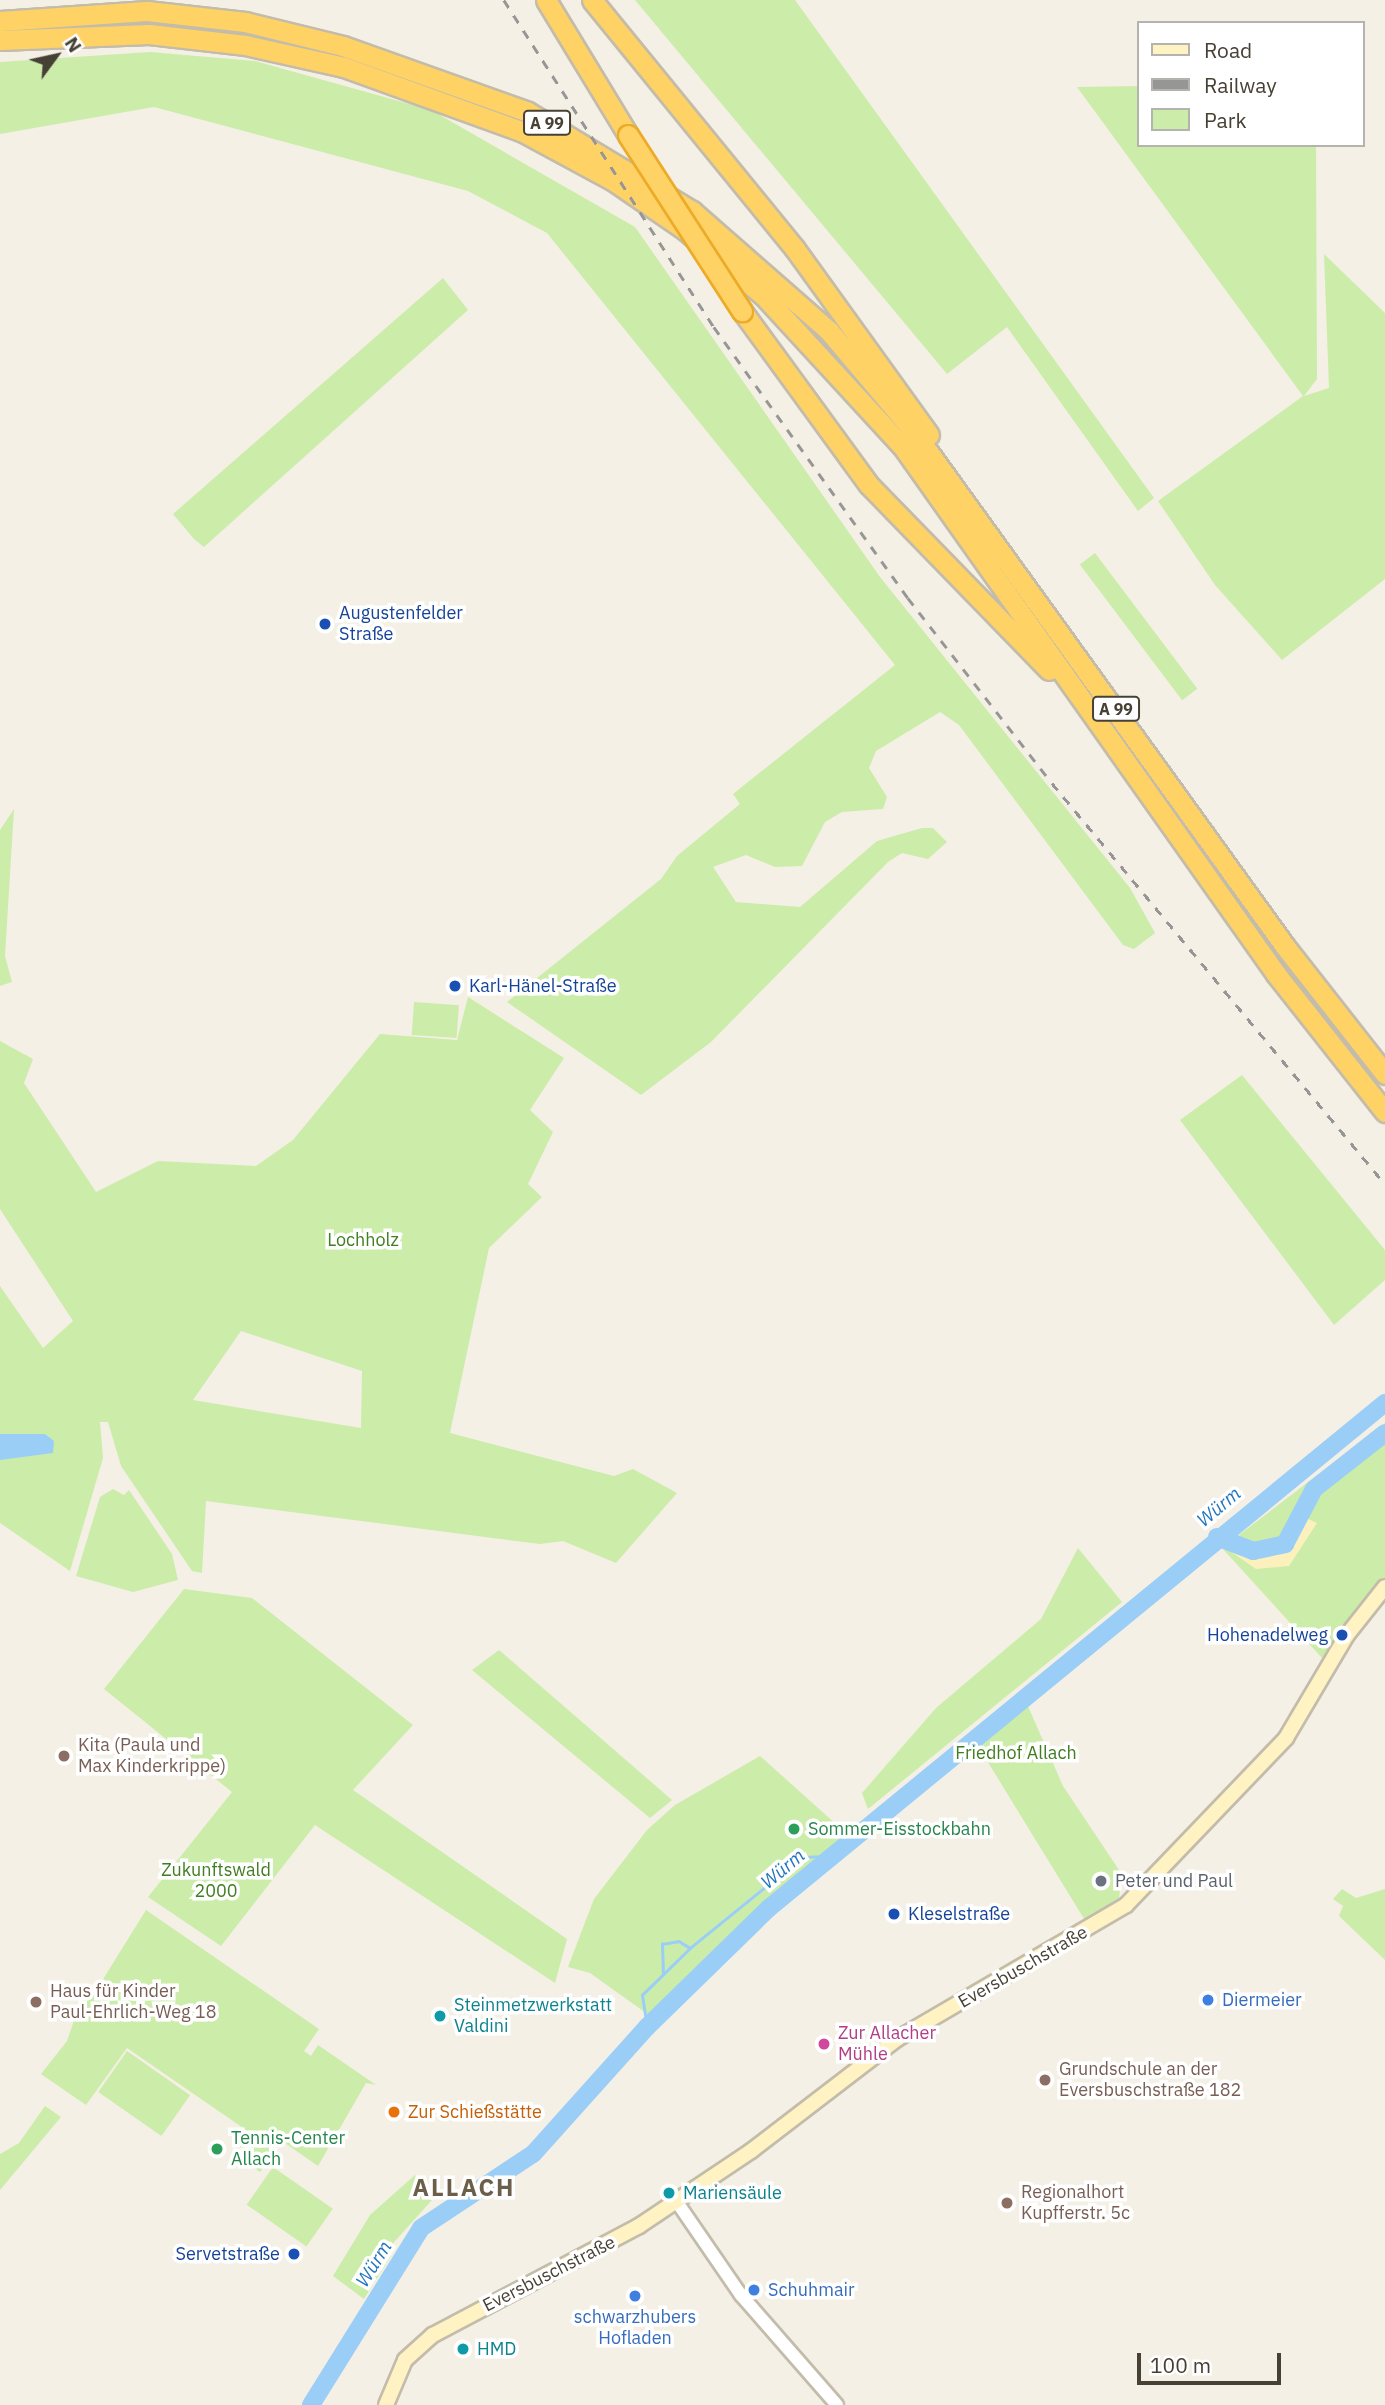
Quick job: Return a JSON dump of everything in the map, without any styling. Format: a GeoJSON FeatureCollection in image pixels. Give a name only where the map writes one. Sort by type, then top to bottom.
{"type":"FeatureCollection","features":[{"type":"Feature","properties":{"kind":"highway","name":"A 99"},"geometry":{"type":"LineString","coordinates":[[546,0],[628,135],[741,310],[869,485],[1090,711]]}},
{"type":"Feature","properties":{"kind":"highway","name":"A 99"},"geometry":{"type":"LineString","coordinates":[[592,0],[882,365],[963,497]]}},
{"type":"Feature","properties":{"kind":"highway","name":"A 99"},"geometry":{"type":"LineString","coordinates":[[0,21],[147,11],[245,22],[446,78],[528,112],[692,211],[778,281],[872,380],[963,497],[1284,945],[1385,1074]]}},
{"type":"Feature","properties":{"kind":"highway","name":"A 99"},"geometry":{"type":"LineString","coordinates":[[0,40],[149,34],[245,45],[344,67],[443,98],[612,180],[685,230],[823,355],[919,468],[1276,974],[1385,1112]]}},
{"type":"Feature","properties":{"kind":"main road","name":"Eversbuschstraße"},"geometry":{"type":"LineString","coordinates":[[386,2405],[405,2360],[433,2335],[677,2202],[897,2039],[1126,1905],[1286,1738],[1342,1643],[1385,1587]]}},
{"type":"Feature","properties":{"kind":"street"},"geometry":{"type":"LineString","coordinates":[[677,2202],[741,2295],[837,2405]]}},
{"type":"Feature","properties":{"kind":"green space"},"geometry":{"type":"Polygon","coordinates":[[[635,0],[795,0],[1154,498],[1138,511],[1007,327],[947,374],[635,0]]]}},
{"type":"Feature","properties":{"kind":"green space"},"geometry":{"type":"Polygon","coordinates":[[[150,52],[255,61],[431,110],[635,227],[880,577],[1130,888],[1155,933],[1134,949],[1123,945],[959,725],[940,712],[876,751],[869,768],[887,797],[883,809],[842,812],[825,822],[802,866],[775,867],[746,855],[713,867],[736,902],[800,907],[877,841],[922,828],[933,828],[947,842],[928,859],[902,853],[888,862],[711,1042],[641,1095],[507,1002],[661,879],[677,856],[740,804],[733,794],[895,665],[547,233],[468,191],[154,107],[0,134],[0,62],[150,52]]]}},
{"type":"Feature","properties":{"kind":"green space"},"geometry":{"type":"Polygon","coordinates":[[[1136,86],[1136,147],[1316,147],[1317,379],[1304,396],[1329,388],[1324,254],[1385,313],[1385,579],[1282,660],[1215,585],[1158,501],[1303,396],[1077,87],[1136,86]]]}},
{"type":"Feature","properties":{"kind":"green space"},"geometry":{"type":"Polygon","coordinates":[[[443,278],[468,310],[204,547],[194,539],[173,514],[443,278]]]}},
{"type":"Feature","properties":{"kind":"green space"},"geometry":{"type":"Polygon","coordinates":[[[1095,553],[1197,689],[1182,700],[1080,564],[1095,553]]]}},
{"type":"Feature","properties":{"kind":"green space"},"geometry":{"type":"Polygon","coordinates":[[[14,809],[5,956],[12,982],[0,986],[0,830],[14,809]]]}},
{"type":"Feature","properties":{"kind":"green space","name":"Lochholz"},"geometry":{"type":"Polygon","coordinates":[[[468,997],[564,1058],[530,1110],[553,1132],[528,1184],[542,1197],[489,1248],[450,1433],[614,1476],[633,1469],[677,1493],[616,1563],[563,1541],[540,1544],[206,1501],[202,1573],[192,1571],[121,1466],[108,1422],[100,1422],[103,1458],[70,1571],[0,1523],[0,1286],[43,1348],[73,1321],[0,1209],[0,1041],[33,1059],[24,1083],[96,1192],[158,1161],[256,1166],[293,1140],[380,1034],[457,1040],[468,997]],[[241,1331],[193,1400],[361,1428],[362,1371],[241,1331]]]}},
{"type":"Feature","properties":{"kind":"green space"},"geometry":{"type":"Polygon","coordinates":[[[414,1002],[459,1005],[457,1038],[412,1035],[414,1002]]]}},
{"type":"Feature","properties":{"kind":"green space"},"geometry":{"type":"Polygon","coordinates":[[[1242,1075],[1385,1250],[1385,1280],[1334,1325],[1180,1120],[1242,1075]]]}},
{"type":"Feature","properties":{"kind":"green space"},"geometry":{"type":"Polygon","coordinates":[[[1385,1423],[1385,1581],[1322,1658],[1222,1548],[1385,1423]]]}},
{"type":"Feature","properties":{"kind":"green space"},"geometry":{"type":"Polygon","coordinates":[[[113,1489],[124,1495],[129,1490],[172,1554],[178,1580],[133,1592],[76,1576],[100,1497],[113,1489]]]}},
{"type":"Feature","properties":{"kind":"green space"},"geometry":{"type":"Polygon","coordinates":[[[1078,1548],[1122,1602],[868,1809],[862,1793],[936,1708],[1041,1619],[1078,1548]]]}},
{"type":"Feature","properties":{"kind":"green space","name":"Zukunftswald 2000"},"geometry":{"type":"Polygon","coordinates":[[[184,1589],[252,1598],[413,1725],[353,1790],[567,1939],[555,1983],[315,1825],[221,1946],[148,1897],[232,1792],[104,1689],[184,1589]]]}},
{"type":"Feature","properties":{"kind":"green space"},"geometry":{"type":"Polygon","coordinates":[[[499,1650],[672,1800],[650,1818],[472,1670],[499,1650]]]}},
{"type":"Feature","properties":{"kind":"green space","name":"Friedhof Allach"},"geometry":{"type":"Polygon","coordinates":[[[1027,1704],[1063,1786],[1121,1873],[1119,1901],[1086,1922],[978,1746],[1027,1704]]]}},
{"type":"Feature","properties":{"kind":"green space"},"geometry":{"type":"Polygon","coordinates":[[[760,1756],[837,1825],[846,1843],[765,1908],[653,2018],[590,1973],[568,1967],[594,1899],[647,1830],[675,1805],[760,1756]]]}},
{"type":"Feature","properties":{"kind":"green space"},"geometry":{"type":"Polygon","coordinates":[[[1342,1889],[1356,1898],[1385,1889],[1385,1960],[1339,1916],[1343,1906],[1333,1899],[1342,1889]]]}},
{"type":"Feature","properties":{"kind":"green space"},"geometry":{"type":"Polygon","coordinates":[[[146,1910],[319,2029],[304,2051],[311,2056],[318,2045],[376,2085],[366,2083],[318,2166],[282,2141],[260,2172],[234,2154],[249,2132],[127,2048],[86,2105],[41,2074],[67,2041],[82,1997],[92,1997],[146,1910]]]}},
{"type":"Feature","properties":{"kind":"green space"},"geometry":{"type":"Polygon","coordinates":[[[127,2051],[190,2095],[161,2136],[98,2092],[127,2051]]]}},
{"type":"Feature","properties":{"kind":"green space"},"geometry":{"type":"Polygon","coordinates":[[[45,2106],[61,2117],[0,2190],[0,2154],[19,2143],[45,2106]]]}},
{"type":"Feature","properties":{"kind":"green space"},"geometry":{"type":"Polygon","coordinates":[[[273,2167],[333,2209],[306,2247],[247,2205],[273,2167]]]}},
{"type":"Feature","properties":{"kind":"green space"},"geometry":{"type":"Polygon","coordinates":[[[415,2175],[432,2200],[386,2251],[391,2256],[364,2299],[333,2276],[370,2215],[415,2175]]]}},
{"type":"Feature","properties":{"kind":"sand"},"geometry":{"type":"Polygon","coordinates":[[[1302,1516],[1317,1523],[1289,1566],[1256,1569],[1227,1549],[1274,1551],[1294,1533],[1302,1516]]]}},
{"type":"Feature","properties":{"kind":"water"},"geometry":{"type":"Polygon","coordinates":[[[0,1434],[45,1434],[54,1441],[53,1453],[0,1460],[0,1434]]]}},
{"type":"Feature","properties":{"kind":"waterway","name":"Würm"},"geometry":{"type":"LineString","coordinates":[[311,2405],[421,2228],[533,2154],[647,2027],[769,1908],[1385,1403]]}},
{"type":"Feature","properties":{"kind":"waterway"},"geometry":{"type":"LineString","coordinates":[[1217,1537],[1253,1551],[1285,1544],[1314,1489],[1385,1433]]}},
{"type":"Feature","properties":{"kind":"waterway"},"geometry":{"type":"LineString","coordinates":[[647,2027],[642,1995],[690,1948],[802,1857],[829,1856]]}},
{"type":"Feature","properties":{"kind":"waterway"},"geometry":{"type":"LineString","coordinates":[[663,1974],[662,1944],[679,1941],[690,1948]]}},
{"type":"Feature","properties":{"kind":"railway"},"geometry":{"type":"LineString","coordinates":[[504,0],[714,327],[908,598],[1052,783],[1385,1184]]}},
{"type":"Feature","properties":{"kind":"place","name":"Augustenfelder Straße"},"geometry":{"type":"Point","coordinates":[325,624]}},
{"type":"Feature","properties":{"kind":"place","name":"Karl-Hänel-Straße"},"geometry":{"type":"Point","coordinates":[455,986]}},
{"type":"Feature","properties":{"kind":"place","name":"Hohenadelweg"},"geometry":{"type":"Point","coordinates":[1342,1635]}},
{"type":"Feature","properties":{"kind":"place","name":"Kita (Paula und Max Kinderkrippe)"},"geometry":{"type":"Point","coordinates":[64,1756]}},
{"type":"Feature","properties":{"kind":"place","name":"Sommer-Eisstockbahn"},"geometry":{"type":"Point","coordinates":[794,1829]}},
{"type":"Feature","properties":{"kind":"place","name":"Peter und Paul"},"geometry":{"type":"Point","coordinates":[1101,1881]}},
{"type":"Feature","properties":{"kind":"place","name":"Kleselstraße"},"geometry":{"type":"Point","coordinates":[894,1914]}},
{"type":"Feature","properties":{"kind":"place","name":"Diermeier"},"geometry":{"type":"Point","coordinates":[1208,2000]}},
{"type":"Feature","properties":{"kind":"place","name":"Haus für Kinder Paul-Ehrlich-Weg 18"},"geometry":{"type":"Point","coordinates":[36,2002]}},
{"type":"Feature","properties":{"kind":"place","name":"Steinmetzwerkstatt Valdini"},"geometry":{"type":"Point","coordinates":[440,2016]}},
{"type":"Feature","properties":{"kind":"place","name":"Zur Allacher Mühle"},"geometry":{"type":"Point","coordinates":[824,2044]}},
{"type":"Feature","properties":{"kind":"place","name":"Grundschule an der Eversbuschstraße 182"},"geometry":{"type":"Point","coordinates":[1045,2080]}},
{"type":"Feature","properties":{"kind":"place","name":"Zur Schießstätte"},"geometry":{"type":"Point","coordinates":[394,2112]}},
{"type":"Feature","properties":{"kind":"place","name":"Tennis-Center Allach"},"geometry":{"type":"Point","coordinates":[217,2149]}},
{"type":"Feature","properties":{"kind":"place","name":"Mariensäule"},"geometry":{"type":"Point","coordinates":[669,2193]}},
{"type":"Feature","properties":{"kind":"place","name":"Regionalhort Kupfferstr. 5c"},"geometry":{"type":"Point","coordinates":[1007,2203]}},
{"type":"Feature","properties":{"kind":"place","name":"Servetstraße"},"geometry":{"type":"Point","coordinates":[294,2254]}},
{"type":"Feature","properties":{"kind":"place","name":"Schuhmair"},"geometry":{"type":"Point","coordinates":[754,2290]}},
{"type":"Feature","properties":{"kind":"place","name":"schwarzhubers Hofladen"},"geometry":{"type":"Point","coordinates":[635,2296]}},
{"type":"Feature","properties":{"kind":"place","name":"HMD"},"geometry":{"type":"Point","coordinates":[463,2349]}},
{"type":"Feature","properties":{"kind":"district","name":"ALLACH"},"geometry":{"type":"Point","coordinates":[464,2188]}}]}
